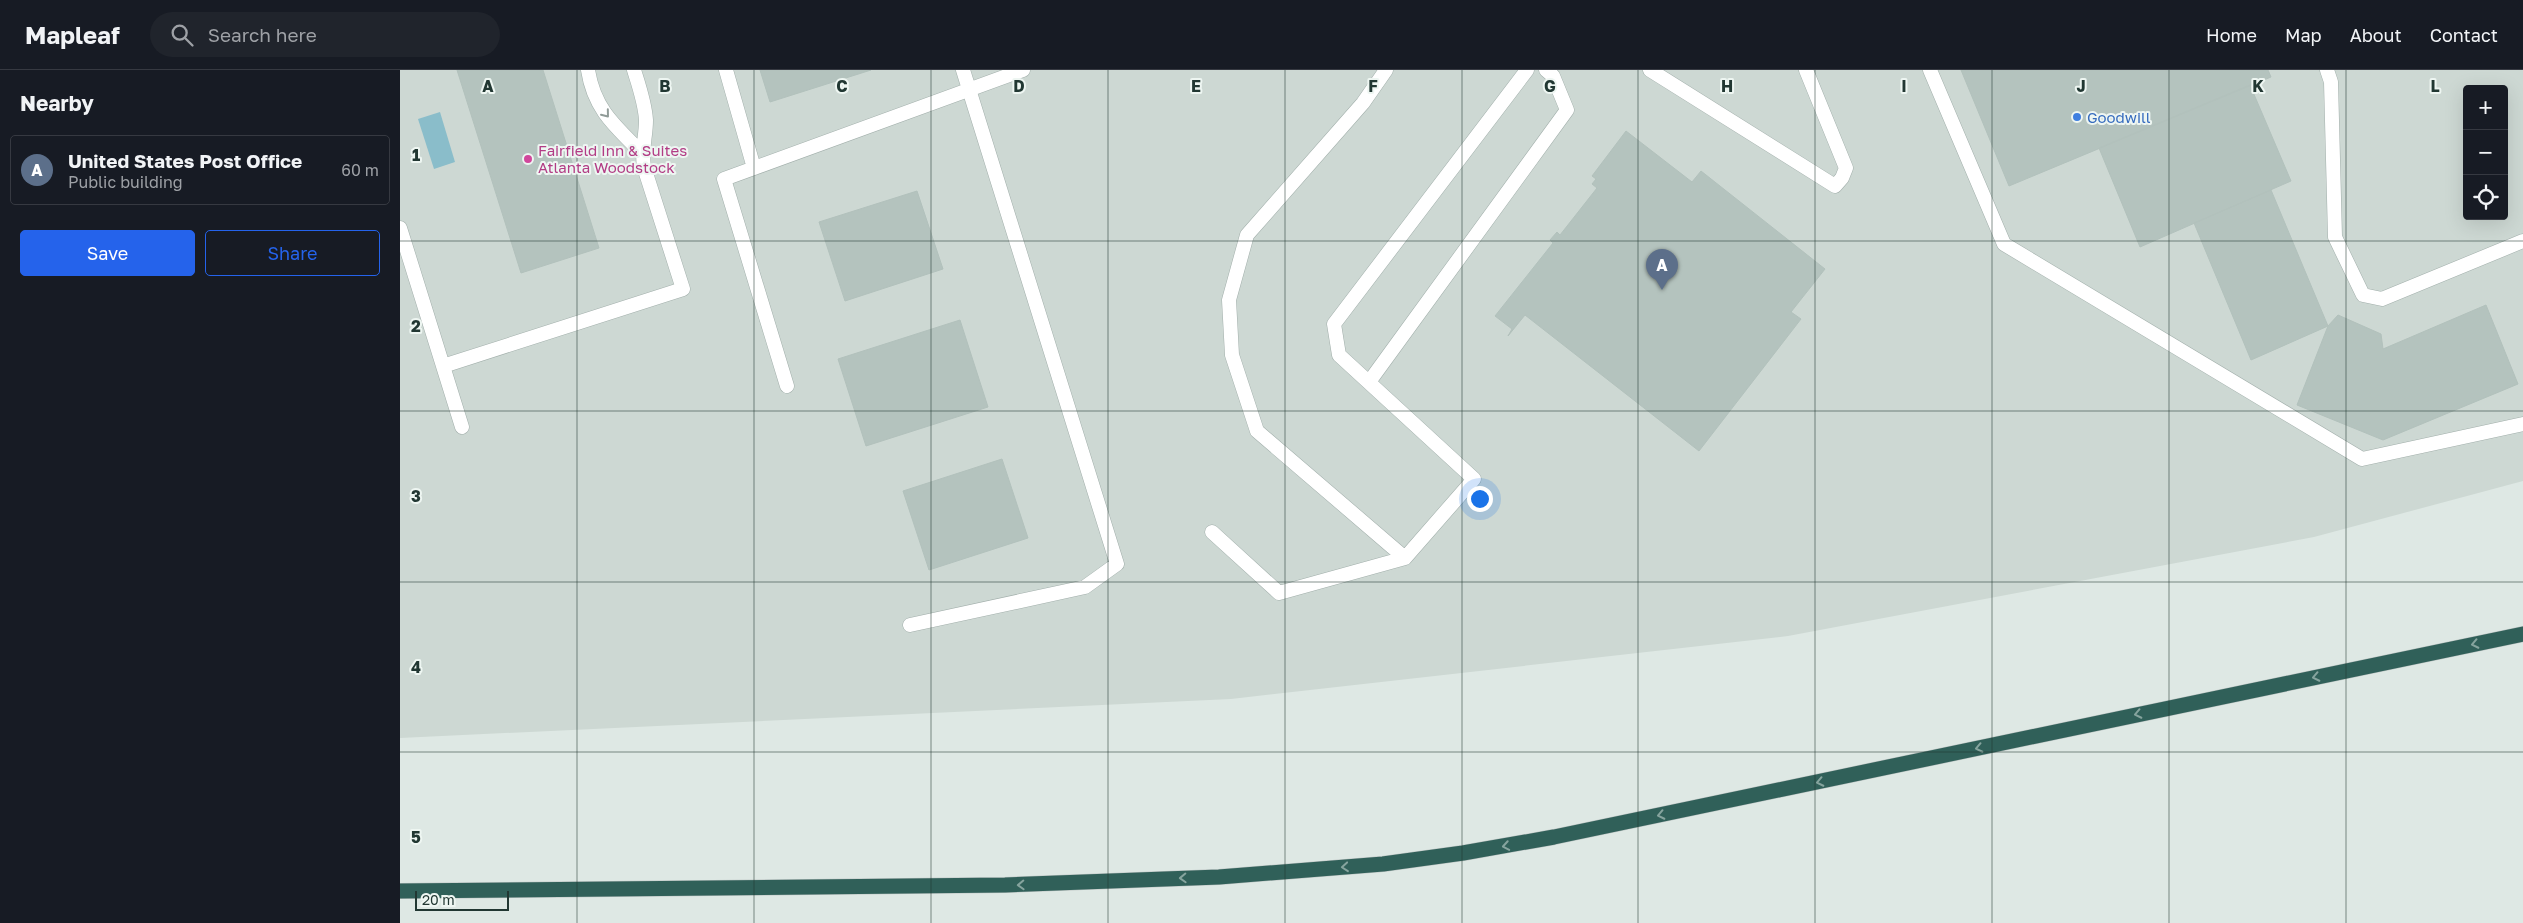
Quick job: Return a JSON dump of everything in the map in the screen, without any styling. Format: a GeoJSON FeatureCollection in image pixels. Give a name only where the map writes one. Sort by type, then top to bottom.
{"type":"FeatureCollection","features":[{"type":"Feature","properties":{"kind":"highway"},"geometry":{"type":"LineString","coordinates":[[400,891],[1015,885],[1220,877],[1383,864],[1463,853],[1554,837],[2523,634]]}},
{"type":"Feature","properties":{"kind":"lane"},"geometry":{"type":"LineString","coordinates":[[588,70],[595,100],[606,115],[642,153]]}},
{"type":"Feature","properties":{"kind":"lane"},"geometry":{"type":"LineString","coordinates":[[443,366],[683,289],[642,153],[646,122],[643,100],[634,70]]}},
{"type":"Feature","properties":{"kind":"lane"},"geometry":{"type":"LineString","coordinates":[[726,70],[754,168]]}},
{"type":"Feature","properties":{"kind":"lane"},"geometry":{"type":"LineString","coordinates":[[910,625],[1085,587],[1117,564],[963,70]]}},
{"type":"Feature","properties":{"kind":"lane"},"geometry":{"type":"LineString","coordinates":[[787,386],[724,179],[1023,70]]}},
{"type":"Feature","properties":{"kind":"lane"},"geometry":{"type":"LineString","coordinates":[[1386,70],[1363,103],[1247,235],[1229,300],[1232,355],[1257,431],[1404,558]]}},
{"type":"Feature","properties":{"kind":"lane"},"geometry":{"type":"LineString","coordinates":[[1212,532],[1279,593],[1404,558],[1474,479],[1339,355],[1334,324],[1527,70]]}},
{"type":"Feature","properties":{"kind":"lane"},"geometry":{"type":"LineString","coordinates":[[1369,382],[1567,110],[1553,76],[1546,70]]}},
{"type":"Feature","properties":{"kind":"lane"},"geometry":{"type":"LineString","coordinates":[[1650,70],[1834,186],[1842,178],[1846,168],[1806,70]]}},
{"type":"Feature","properties":{"kind":"lane"},"geometry":{"type":"LineString","coordinates":[[1930,70],[2004,244],[2362,459],[2523,424]]}},
{"type":"Feature","properties":{"kind":"lane"},"geometry":{"type":"LineString","coordinates":[[2327,70],[2331,82],[2335,236],[2363,295],[2382,299],[2523,241]]}},
{"type":"Feature","properties":{"kind":"lane"},"geometry":{"type":"LineString","coordinates":[[400,228],[462,427]]}},
{"type":"Feature","properties":{"kind":"shaded area"},"geometry":{"type":"Polygon","coordinates":[[[400,70],[2523,70],[2523,481],[2314,537],[1788,636],[1231,699],[400,738],[400,70]]]}},
{"type":"Feature","properties":{"kind":"water"},"geometry":{"type":"Polygon","coordinates":[[[440,112],[455,162],[434,169],[418,119],[440,112]]]}},
{"type":"Feature","properties":{"kind":"building","name":"Fairfield Inn & Suites Atlanta Woodstock"},"geometry":{"type":"Polygon","coordinates":[[[457,70],[543,70],[599,248],[521,273],[457,70]]]}},
{"type":"Feature","properties":{"kind":"building"},"geometry":{"type":"Polygon","coordinates":[[[760,70],[871,70],[770,102],[760,70]]]}},
{"type":"Feature","properties":{"kind":"building","name":"Goodwill"},"geometry":{"type":"Polygon","coordinates":[[[1961,70],[2268,70],[2271,77],[2009,186],[1961,70]]]}},
{"type":"Feature","properties":{"kind":"building"},"geometry":{"type":"Polygon","coordinates":[[[2250,85],[2291,181],[2140,247],[2099,148],[2250,85]]]}},
{"type":"Feature","properties":{"kind":"building"},"geometry":{"type":"Polygon","coordinates":[[[1626,131],[1692,182],[1701,171],[1825,269],[1791,312],[1801,319],[1699,451],[1525,315],[1508,336],[1512,329],[1495,316],[1553,243],[1550,240],[1557,232],[1560,235],[1597,188],[1592,184],[1596,179],[1592,176],[1626,131]]]}},
{"type":"Feature","properties":{"kind":"building"},"geometry":{"type":"Polygon","coordinates":[[[2271,190],[2328,326],[2251,360],[2194,223],[2271,190]]]}},
{"type":"Feature","properties":{"kind":"building"},"geometry":{"type":"Polygon","coordinates":[[[917,191],[943,269],[845,301],[819,222],[917,191]]]}},
{"type":"Feature","properties":{"kind":"building"},"geometry":{"type":"Polygon","coordinates":[[[2486,305],[2518,384],[2383,440],[2297,405],[2328,326],[2338,315],[2381,334],[2383,349],[2486,305]]]}},
{"type":"Feature","properties":{"kind":"building"},"geometry":{"type":"Polygon","coordinates":[[[960,320],[988,407],[866,446],[838,359],[960,320]]]}},
{"type":"Feature","properties":{"kind":"building"},"geometry":{"type":"Polygon","coordinates":[[[1002,459],[1028,538],[929,570],[903,491],[1002,459]]]}},
{"type":"Feature","properties":{"kind":"place","name":"Goodwill"},"geometry":{"type":"Point","coordinates":[2077,117]}},
{"type":"Feature","properties":{"kind":"place","name":"Fairfield Inn & Suites Atlanta Woodstock"},"geometry":{"type":"Point","coordinates":[528,159]}},
{"type":"Feature","properties":{"kind":"place","name":"United States Post Office"},"geometry":{"type":"Point","coordinates":[1662,290]}}]}
